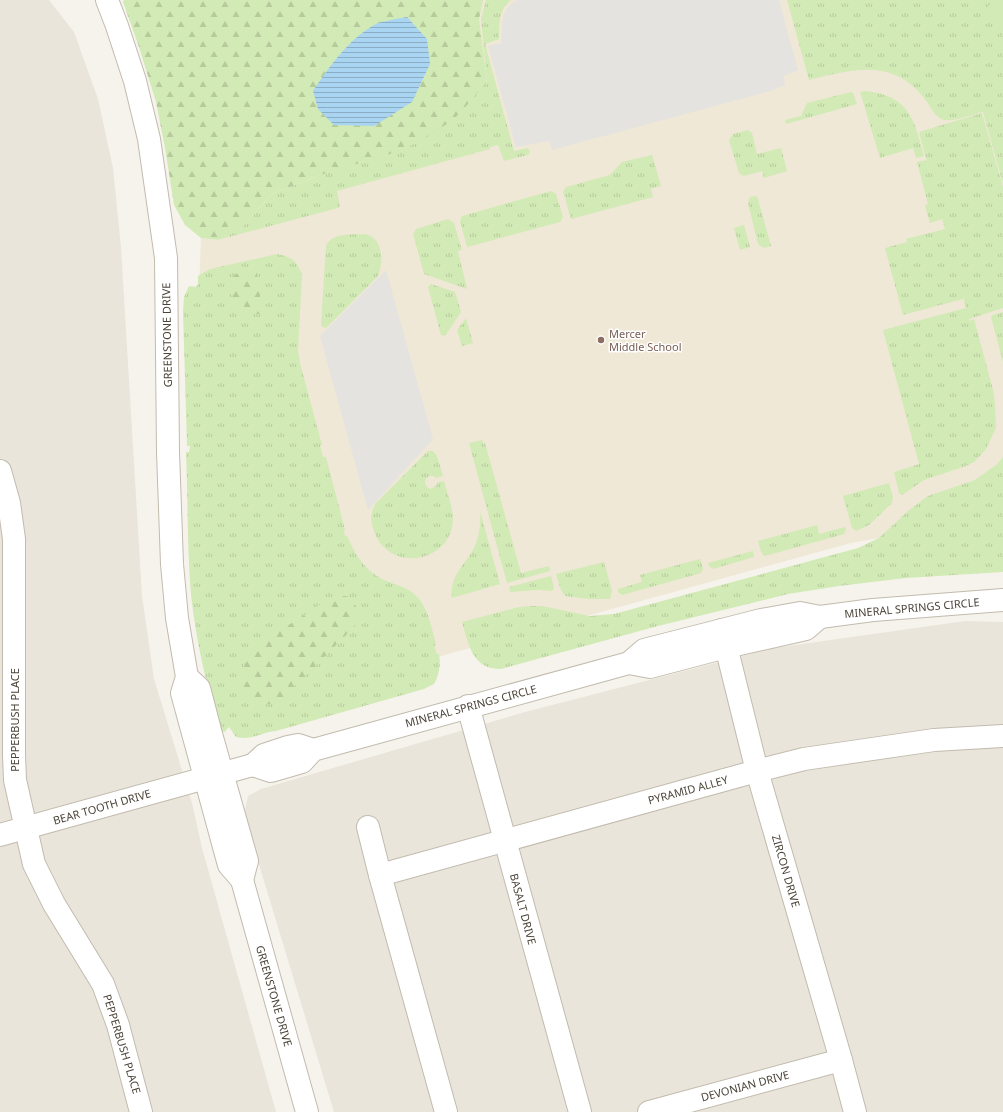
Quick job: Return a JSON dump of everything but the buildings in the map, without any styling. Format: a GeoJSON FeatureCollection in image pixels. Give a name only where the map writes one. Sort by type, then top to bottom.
{"type":"FeatureCollection","features":[{"type":"Feature","properties":{"kind":"street","name":"GREENSTONE DRIVE"},"geometry":{"type":"LineString","coordinates":[[106,0],[117,26],[134,81],[149,139],[166,258],[168,452],[171,549],[177,618],[187,677],[182,693],[213,776],[229,865],[242,880],[307,1112]]}},
{"type":"Feature","properties":{"kind":"street","name":"PEPPERBUSH PLACE"},"geometry":{"type":"LineString","coordinates":[[0,471],[9,503],[14,539],[15,780],[34,864],[54,904],[103,984],[118,1025],[142,1112]]}},
{"type":"Feature","properties":{"kind":"street","name":"MINERAL SPRINGS CIRCLE"},"geometry":{"type":"LineString","coordinates":[[213,776],[253,765],[271,770],[302,762],[313,750],[468,706],[629,663],[650,667],[724,638],[806,630],[820,617],[873,610],[1003,600]]}},
{"type":"Feature","properties":{"kind":"street","name":"ZIRCON DRIVE"},"geometry":{"type":"LineString","coordinates":[[724,638],[757,770],[855,1112]]}},
{"type":"Feature","properties":{"kind":"street","name":"BASALT DRIVE"},"geometry":{"type":"LineString","coordinates":[[468,706],[580,1112]]}},
{"type":"Feature","properties":{"kind":"street","name":"PYRAMID ALLEY"},"geometry":{"type":"LineString","coordinates":[[380,875],[757,770],[804,759],[934,740],[1003,736]]}},
{"type":"Feature","properties":{"kind":"street","name":"BEAR TOOTH DRIVE"},"geometry":{"type":"LineString","coordinates":[[0,835],[213,776]]}},
{"type":"Feature","properties":{"kind":"street"},"geometry":{"type":"LineString","coordinates":[[368,827],[446,1112]]}},
{"type":"Feature","properties":{"kind":"street","name":"DEVONIAN DRIVE"},"geometry":{"type":"LineString","coordinates":[[649,1112],[841,1060]]}},
{"type":"Feature","properties":{"kind":"shaded area"},"geometry":{"type":"Polygon","coordinates":[[[0,0],[49,0],[74,32],[98,99],[113,168],[121,247],[142,596],[154,679],[192,803],[202,848],[276,1112],[0,1112],[0,0]]]}},
{"type":"Feature","properties":{"kind":"shaded area","name":"Mercer Middle School"},"geometry":{"type":"Polygon","coordinates":[[[471,0],[1003,0],[1003,523],[879,538],[851,543],[264,705],[199,289],[201,238],[219,240],[240,229],[487,81],[471,0]]]}},
{"type":"Feature","properties":{"kind":"shaded area"},"geometry":{"type":"Polygon","coordinates":[[[779,0],[798,70],[784,76],[785,85],[767,92],[552,150],[549,141],[516,147],[488,46],[501,43],[503,16],[508,7],[515,1],[779,0]]]}},
{"type":"Feature","properties":{"kind":"shaded area"},"geometry":{"type":"Polygon","coordinates":[[[386,270],[433,439],[368,510],[320,336],[386,270]]]}},
{"type":"Feature","properties":{"kind":"shaded area"},"geometry":{"type":"Polygon","coordinates":[[[965,621],[1003,622],[1003,1112],[334,1112],[244,815],[248,796],[261,789],[525,712],[774,648],[965,621]]]}},
{"type":"Feature","properties":{"kind":"green space"},"geometry":{"type":"Polygon","coordinates":[[[124,0],[483,0],[479,19],[487,81],[452,121],[403,150],[320,175],[272,194],[240,229],[219,240],[201,238],[185,225],[174,205],[156,102],[123,2],[124,0]]]}},
{"type":"Feature","properties":{"kind":"green space"},"geometry":{"type":"Polygon","coordinates":[[[486,0],[511,0],[501,13],[499,23],[499,39],[485,44],[514,151],[528,148],[530,152],[528,155],[504,161],[498,145],[490,147],[490,149],[337,191],[340,206],[338,208],[221,239],[240,229],[272,194],[320,175],[487,81],[481,19],[486,0]]]}},
{"type":"Feature","properties":{"kind":"green space"},"geometry":{"type":"Polygon","coordinates":[[[787,0],[1003,0],[1003,184],[983,112],[953,120],[941,119],[935,114],[924,98],[912,85],[899,77],[885,72],[856,70],[809,80],[787,0]]]}},
{"type":"Feature","properties":{"kind":"green space"},"geometry":{"type":"Polygon","coordinates":[[[997,0],[1003,0],[1003,29],[988,6],[997,0]]]}},
{"type":"Feature","properties":{"kind":"green space"},"geometry":{"type":"Polygon","coordinates":[[[866,91],[892,98],[901,104],[913,120],[924,156],[916,158],[913,148],[880,158],[860,92],[866,91]]]}},
{"type":"Feature","properties":{"kind":"green space"},"geometry":{"type":"Polygon","coordinates":[[[851,92],[853,93],[857,104],[786,124],[785,120],[801,116],[807,103],[851,92]]]}},
{"type":"Feature","properties":{"kind":"green space"},"geometry":{"type":"Polygon","coordinates":[[[982,113],[1003,187],[1003,308],[969,319],[970,321],[974,319],[993,390],[996,428],[986,449],[974,462],[924,480],[902,495],[899,493],[894,472],[919,464],[883,330],[966,308],[963,296],[963,299],[903,315],[885,248],[907,242],[906,239],[945,229],[942,219],[930,223],[925,206],[928,204],[917,162],[926,160],[932,182],[919,132],[982,113]]]}},
{"type":"Feature","properties":{"kind":"green space"},"geometry":{"type":"Polygon","coordinates":[[[748,130],[752,133],[757,154],[781,148],[787,171],[764,178],[762,171],[744,176],[739,173],[729,140],[733,134],[748,130]]]}},
{"type":"Feature","properties":{"kind":"green space"},"geometry":{"type":"Polygon","coordinates":[[[652,155],[661,186],[651,189],[653,197],[571,219],[563,192],[566,187],[610,175],[622,162],[652,155]]]}},
{"type":"Feature","properties":{"kind":"green space"},"geometry":{"type":"Polygon","coordinates":[[[551,191],[556,194],[563,217],[560,222],[467,247],[460,221],[462,216],[551,191]]]}},
{"type":"Feature","properties":{"kind":"green space"},"geometry":{"type":"Polygon","coordinates":[[[757,196],[771,246],[764,248],[758,244],[748,203],[750,197],[757,196]]]}},
{"type":"Feature","properties":{"kind":"green space"},"geometry":{"type":"Polygon","coordinates":[[[448,219],[454,223],[462,250],[458,251],[467,289],[424,274],[413,234],[416,229],[448,219]]]}},
{"type":"Feature","properties":{"kind":"green space"},"geometry":{"type":"Polygon","coordinates":[[[744,225],[750,247],[740,250],[734,228],[744,225]]]}},
{"type":"Feature","properties":{"kind":"green space"},"geometry":{"type":"Polygon","coordinates":[[[365,234],[371,236],[379,245],[381,264],[378,276],[326,328],[322,327],[326,246],[333,238],[338,236],[365,234]]]}},
{"type":"Feature","properties":{"kind":"green space"},"geometry":{"type":"Polygon","coordinates":[[[277,254],[286,256],[293,260],[298,265],[302,274],[298,351],[322,445],[320,446],[323,457],[326,457],[345,530],[345,536],[347,536],[358,557],[367,569],[380,578],[408,590],[419,599],[430,621],[436,645],[434,646],[440,658],[440,666],[434,684],[424,689],[276,731],[241,738],[236,737],[229,727],[225,731],[226,732],[219,731],[202,664],[193,612],[188,542],[186,452],[189,452],[190,446],[187,446],[183,311],[184,297],[189,286],[196,287],[198,284],[198,276],[210,269],[277,254]]]}},
{"type":"Feature","properties":{"kind":"green space"},"geometry":{"type":"Polygon","coordinates":[[[256,271],[261,303],[260,314],[248,314],[235,301],[228,285],[235,274],[256,271]]]}},
{"type":"Feature","properties":{"kind":"green space"},"geometry":{"type":"Polygon","coordinates":[[[431,284],[455,292],[461,312],[445,336],[441,335],[428,287],[431,284]]]}},
{"type":"Feature","properties":{"kind":"green space"},"geometry":{"type":"Polygon","coordinates":[[[1003,312],[1003,362],[991,317],[1003,312]]]}},
{"type":"Feature","properties":{"kind":"green space"},"geometry":{"type":"Polygon","coordinates":[[[466,318],[473,343],[462,346],[457,330],[466,318]]]}},
{"type":"Feature","properties":{"kind":"green space"},"geometry":{"type":"Polygon","coordinates":[[[482,440],[483,443],[485,443],[521,573],[549,566],[550,571],[507,583],[469,443],[482,440]]]}},
{"type":"Feature","properties":{"kind":"green space"},"geometry":{"type":"Polygon","coordinates":[[[428,451],[433,451],[437,456],[443,476],[436,478],[434,476],[429,476],[425,480],[426,485],[431,489],[436,486],[438,482],[444,481],[451,503],[453,517],[450,533],[443,545],[432,554],[418,558],[404,558],[391,553],[380,543],[372,525],[372,511],[377,502],[428,451]]]}},
{"type":"Feature","properties":{"kind":"green space"},"geometry":{"type":"Polygon","coordinates":[[[1003,457],[1003,572],[906,578],[788,594],[658,626],[501,669],[491,668],[478,660],[473,654],[467,639],[462,622],[519,607],[542,606],[590,616],[614,614],[858,548],[879,538],[908,511],[928,496],[975,480],[996,465],[1003,457]]]}},
{"type":"Feature","properties":{"kind":"green space"},"geometry":{"type":"Polygon","coordinates":[[[889,483],[893,497],[892,503],[869,525],[856,531],[852,528],[843,496],[889,483]]]}},
{"type":"Feature","properties":{"kind":"green space"},"geometry":{"type":"Polygon","coordinates":[[[480,511],[500,584],[452,598],[454,579],[474,548],[478,538],[480,528],[480,511]]]}},
{"type":"Feature","properties":{"kind":"green space"},"geometry":{"type":"Polygon","coordinates":[[[817,525],[819,534],[845,527],[846,529],[844,534],[765,556],[761,552],[758,541],[817,525]]]}},
{"type":"Feature","properties":{"kind":"green space"},"geometry":{"type":"Polygon","coordinates":[[[753,551],[754,557],[713,569],[708,563],[753,551]]]}},
{"type":"Feature","properties":{"kind":"green space"},"geometry":{"type":"Polygon","coordinates":[[[700,559],[703,568],[701,573],[622,595],[618,592],[618,589],[642,582],[640,575],[700,559]]]}},
{"type":"Feature","properties":{"kind":"green space"},"geometry":{"type":"Polygon","coordinates":[[[604,562],[612,591],[610,599],[589,599],[565,596],[561,590],[556,574],[604,562]]]}},
{"type":"Feature","properties":{"kind":"green space"},"geometry":{"type":"Polygon","coordinates":[[[551,576],[554,588],[552,591],[538,590],[510,592],[509,587],[551,576]]]}},
{"type":"Feature","properties":{"kind":"green space"},"geometry":{"type":"Polygon","coordinates":[[[339,595],[350,597],[357,608],[355,626],[293,688],[286,701],[264,705],[237,687],[253,648],[332,597],[339,595]]]}},
{"type":"Feature","properties":{"kind":"water"},"geometry":{"type":"Polygon","coordinates":[[[407,17],[427,39],[430,64],[412,102],[374,126],[334,125],[318,109],[313,91],[319,82],[347,46],[365,31],[374,25],[385,21],[407,17]]]}},
{"type":"Feature","properties":{"kind":"place","name":"Mercer Middle School"},"geometry":{"type":"Point","coordinates":[601,340]}}]}
